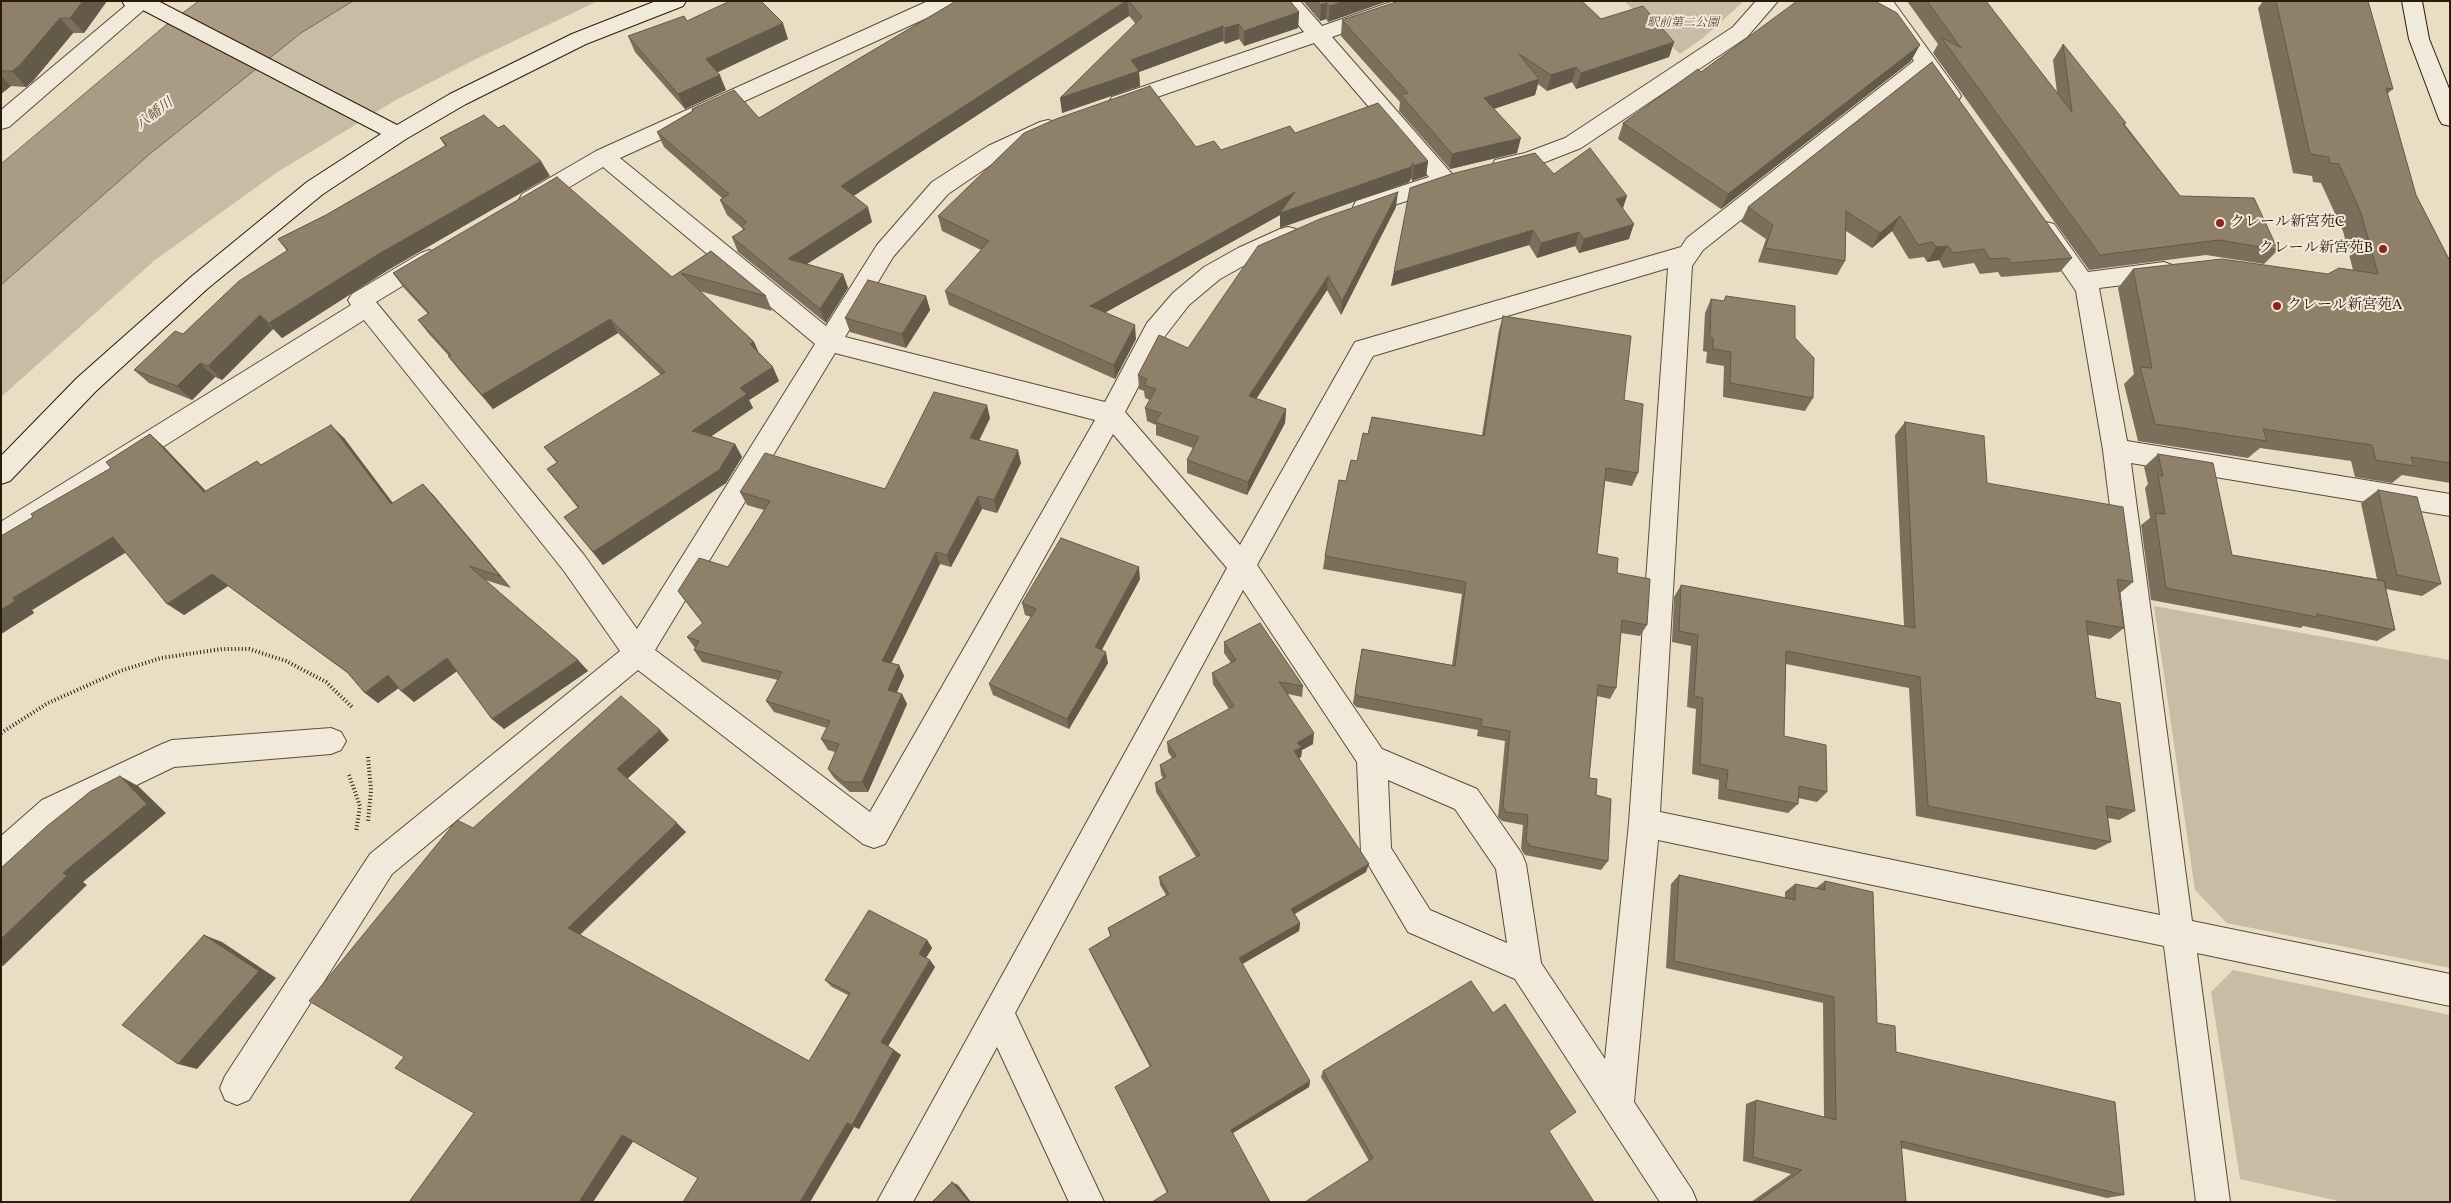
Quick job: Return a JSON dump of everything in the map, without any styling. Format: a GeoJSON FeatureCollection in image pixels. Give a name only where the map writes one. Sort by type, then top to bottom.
{"type":"FeatureCollection","features":[{"type":"Feature","properties":{"kind":"street"},"geometry":{"type":"LineString","coordinates":[[1,473],[86,385],[198,282],[314,188],[393,131],[579,39],[676,1]]}},
{"type":"Feature","properties":{"kind":"street"},"geometry":{"type":"LineString","coordinates":[[512,210],[604,156],[946,1]]}},
{"type":"Feature","properties":{"kind":"street"},"geometry":{"type":"LineString","coordinates":[[1288,1],[1317,35],[1463,175]]}},
{"type":"Feature","properties":{"kind":"street"},"geometry":{"type":"LineString","coordinates":[[1095,111],[1415,1]]}},
{"type":"Feature","properties":{"kind":"street"},"geometry":{"type":"LineString","coordinates":[[1345,214],[1463,175],[1530,160],[1573,143],[1740,32],[1768,1]]}},
{"type":"Feature","properties":{"kind":"street"},"geometry":{"type":"LineString","coordinates":[[1882,1],[1966,120]]}},
{"type":"Feature","properties":{"kind":"street"},"geometry":{"type":"LineString","coordinates":[[2412,1],[2419,39],[2450,119]]}},
{"type":"Feature","properties":{"kind":"street"},"geometry":{"type":"LineString","coordinates":[[1,122],[140,2],[393,131]]}},
{"type":"Feature","properties":{"kind":"street"},"geometry":{"type":"LineString","coordinates":[[1680,265],[1695,244],[1925,63]]}},
{"type":"Feature","properties":{"kind":"street"},"geometry":{"type":"LineString","coordinates":[[237,1088],[381,864],[638,653],[886,250],[940,188],[996,150],[1067,120]]}},
{"type":"Feature","properties":{"kind":"street"},"geometry":{"type":"LineString","coordinates":[[604,156],[829,342],[1111,414],[1242,566],[1372,759],[1376,852],[1419,920],[1526,968]]}},
{"type":"Feature","properties":{"kind":"street"},"geometry":{"type":"LineString","coordinates":[[2031,209],[2088,289],[2116,450],[2213,1202]]}},
{"type":"Feature","properties":{"kind":"street"},"geometry":{"type":"LineString","coordinates":[[444,250],[360,300],[574,563],[638,653],[874,834],[1111,414],[1156,330],[1181,299],[1212,273],[1246,254],[1310,226]]}},
{"type":"Feature","properties":{"kind":"street"},"geometry":{"type":"LineString","coordinates":[[894,1202],[1242,566],[1364,350],[1688,253],[1680,265],[1644,823],[1617,1107]]}},
{"type":"Feature","properties":{"kind":"street"},"geometry":{"type":"LineString","coordinates":[[2083,281],[2188,268]]}},
{"type":"Feature","properties":{"kind":"street"},"geometry":{"type":"LineString","coordinates":[[11,530],[367,307]]}},
{"type":"Feature","properties":{"kind":"street"},"geometry":{"type":"LineString","coordinates":[[2116,450],[2450,505]]}},
{"type":"Feature","properties":{"kind":"street"},"geometry":{"type":"LineString","coordinates":[[1,856],[53,810],[172,754],[331,741]]}},
{"type":"Feature","properties":{"kind":"street"},"geometry":{"type":"LineString","coordinates":[[1372,759],[1466,799],[1511,864],[1526,968],[1680,1202]]}},
{"type":"Feature","properties":{"kind":"street"},"geometry":{"type":"LineString","coordinates":[[1644,823],[2450,990]]}},
{"type":"Feature","properties":{"kind":"street"},"geometry":{"type":"LineString","coordinates":[[998,1013],[1087,1202]]}},
{"type":"Feature","properties":{"kind":"path"},"geometry":{"type":"LineString","coordinates":[[331,741],[346,768],[360,806],[354,846],[360,896]]}},
{"type":"Feature","properties":{"kind":"green space"},"geometry":{"type":"Polygon","coordinates":[[[353,1],[598,1],[476,59],[396,100],[276,173],[155,260],[1,397],[1,285],[151,153],[301,33],[353,1]]]}},
{"type":"Feature","properties":{"kind":"green space","name":"駅前第二公園"},"geometry":{"type":"Polygon","coordinates":[[[1624,1],[1744,1],[1703,38],[1680,54],[1624,1]]]}},
{"type":"Feature","properties":{"kind":"green space"},"geometry":{"type":"Polygon","coordinates":[[[2154,606],[2450,660],[2450,968],[2227,923],[2195,890],[2154,606]]]}},
{"type":"Feature","properties":{"kind":"green space"},"geometry":{"type":"Polygon","coordinates":[[[2233,970],[2450,1015],[2450,1202],[2343,1202],[2240,1179],[2211,992],[2233,970]]]}},
{"type":"Feature","properties":{"kind":"water","name":"八幡川"},"geometry":{"type":"Polygon","coordinates":[[[199,1],[353,1],[301,33],[151,153],[1,285],[1,164],[166,25],[199,1]]]}},
{"type":"Feature","properties":{"kind":"building"},"geometry":{"type":"Polygon","coordinates":[[[1,1],[83,1],[70,18],[60,18],[19,66],[12,71],[1,71],[1,1]]]}},
{"type":"Feature","properties":{"kind":"building"},"geometry":{"type":"Polygon","coordinates":[[[730,1],[761,1],[783,23],[706,59],[720,75],[678,94],[628,36],[684,16],[687,21],[730,1]]]}},
{"type":"Feature","properties":{"kind":"building"},"geometry":{"type":"Polygon","coordinates":[[[956,1],[1126,1],[841,186],[868,207],[788,259],[843,274],[820,309],[732,237],[745,229],[741,226],[747,222],[720,200],[729,194],[657,132],[693,111],[692,109],[734,90],[759,118],[956,1]]]}},
{"type":"Feature","properties":{"kind":"building"},"geometry":{"type":"Polygon","coordinates":[[[1129,1],[1290,1],[1299,12],[1244,31],[1239,24],[1225,28],[1223,26],[1131,60],[1139,71],[1060,98],[1142,17],[1129,1]]]}},
{"type":"Feature","properties":{"kind":"building"},"geometry":{"type":"Polygon","coordinates":[[[1317,1],[1344,1],[1330,6],[1327,3],[1321,5],[1317,1]]]}},
{"type":"Feature","properties":{"kind":"building"},"geometry":{"type":"Polygon","coordinates":[[[1399,1],[1582,1],[1601,19],[1643,6],[1674,42],[1581,73],[1576,67],[1551,75],[1519,54],[1539,79],[1484,98],[1521,138],[1452,154],[1401,95],[1408,93],[1342,20],[1399,1]]]}},
{"type":"Feature","properties":{"kind":"building"},"geometry":{"type":"Polygon","coordinates":[[[1797,1],[1875,1],[1897,13],[1920,45],[1728,194],[1623,123],[1698,69],[1701,72],[1797,1]]]}},
{"type":"Feature","properties":{"kind":"building"},"geometry":{"type":"Polygon","coordinates":[[[1927,1],[1986,1],[2072,112],[2063,44],[2126,123],[2123,124],[2180,196],[2254,198],[2278,250],[2219,240],[2100,255],[1941,37],[1961,48],[1927,1]]]}},
{"type":"Feature","properties":{"kind":"building"},"geometry":{"type":"Polygon","coordinates":[[[2276,1],[2368,1],[2393,89],[2386,88],[2416,195],[2450,261],[2450,463],[2411,457],[2414,466],[2376,460],[2372,445],[2263,429],[2267,441],[2155,424],[2140,367],[2152,368],[2133,269],[2222,259],[2328,274],[2339,268],[2378,274],[2361,213],[2339,164],[2330,163],[2329,157],[2310,154],[2276,1]]]}},
{"type":"Feature","properties":{"kind":"building"},"geometry":{"type":"Polygon","coordinates":[[[1932,62],[2072,258],[2011,263],[2008,258],[1990,259],[1984,249],[1953,253],[1948,246],[1936,247],[1933,242],[1918,245],[1900,216],[1880,233],[1846,211],[1845,261],[1765,248],[1773,225],[1748,207],[1932,62]]]}},
{"type":"Feature","properties":{"kind":"building"},"geometry":{"type":"Polygon","coordinates":[[[1150,86],[1196,147],[1214,141],[1221,150],[1290,126],[1295,133],[1378,103],[1428,161],[1414,166],[1413,163],[1411,167],[1280,213],[1295,192],[1090,306],[1135,325],[1114,365],[945,291],[989,241],[938,216],[1024,133],[1056,119],[1150,86]]]}},
{"type":"Feature","properties":{"kind":"building"},"geometry":{"type":"Polygon","coordinates":[[[484,115],[498,128],[504,125],[541,161],[377,255],[269,323],[260,315],[208,366],[200,363],[177,386],[134,370],[175,331],[183,334],[239,281],[288,250],[278,239],[326,215],[447,145],[440,138],[484,115]]]}},
{"type":"Feature","properties":{"kind":"building"},"geometry":{"type":"Polygon","coordinates":[[[1590,148],[1627,196],[1616,199],[1634,224],[1584,239],[1579,232],[1541,243],[1533,230],[1394,272],[1410,188],[1451,174],[1535,153],[1554,174],[1590,148]]]}},
{"type":"Feature","properties":{"kind":"building"},"geometry":{"type":"Polygon","coordinates":[[[557,177],[672,277],[711,251],[766,296],[681,273],[754,342],[750,344],[773,367],[740,388],[747,394],[692,431],[735,444],[719,470],[593,552],[564,517],[579,507],[547,469],[558,462],[544,447],[665,372],[610,319],[482,395],[448,356],[451,355],[418,320],[429,313],[393,273],[557,177]]]}},
{"type":"Feature","properties":{"kind":"building"},"geometry":{"type":"Polygon","coordinates":[[[1398,192],[1342,301],[1328,276],[1249,396],[1286,409],[1248,482],[1187,460],[1199,437],[1155,422],[1161,413],[1145,408],[1156,389],[1144,385],[1147,379],[1138,375],[1159,335],[1188,348],[1258,246],[1320,219],[1398,192]]]}},
{"type":"Feature","properties":{"kind":"building"},"geometry":{"type":"Polygon","coordinates":[[[868,280],[926,296],[902,334],[845,318],[868,280]]]}},
{"type":"Feature","properties":{"kind":"building"},"geometry":{"type":"Polygon","coordinates":[[[1726,296],[1795,306],[1795,338],[1814,358],[1813,398],[1730,383],[1731,352],[1713,349],[1713,338],[1710,337],[1711,299],[1724,301],[1726,296]]]}},
{"type":"Feature","properties":{"kind":"building"},"geometry":{"type":"Polygon","coordinates":[[[1503,316],[1631,336],[1624,400],[1643,404],[1638,473],[1606,468],[1597,554],[1618,558],[1617,573],[1650,579],[1647,625],[1622,620],[1616,688],[1598,685],[1589,778],[1597,779],[1596,795],[1611,799],[1608,861],[1530,846],[1526,840],[1528,815],[1506,812],[1503,807],[1510,731],[1481,726],[1482,719],[1358,696],[1355,692],[1362,649],[1455,666],[1466,582],[1325,556],[1339,480],[1346,481],[1351,460],[1357,461],[1363,433],[1368,434],[1372,417],[1484,436],[1503,316]]]}},
{"type":"Feature","properties":{"kind":"building"},"geometry":{"type":"Polygon","coordinates":[[[934,392],[987,405],[970,438],[1018,450],[994,500],[978,496],[947,555],[936,552],[882,661],[899,665],[888,690],[902,694],[862,782],[844,782],[828,769],[839,744],[821,739],[830,721],[766,701],[782,672],[694,650],[699,641],[687,637],[703,623],[678,591],[699,558],[728,567],[770,501],[740,492],[765,453],[885,489],[934,392]]]}},
{"type":"Feature","properties":{"kind":"building"},"geometry":{"type":"Polygon","coordinates":[[[1905,422],[1984,436],[1987,483],[2123,507],[2133,582],[2117,579],[2124,628],[2086,621],[2096,698],[2120,703],[2135,811],[2106,806],[2111,842],[1928,806],[1920,677],[1786,651],[1784,736],[1826,745],[1827,792],[1799,786],[1798,804],[1726,789],[1728,770],[1700,764],[1703,698],[1694,696],[1698,635],[1679,631],[1681,585],[1915,628],[1905,422]]]}},
{"type":"Feature","properties":{"kind":"building"},"geometry":{"type":"Polygon","coordinates":[[[331,425],[391,504],[423,484],[500,576],[469,566],[578,660],[492,719],[447,658],[401,691],[388,675],[365,693],[347,672],[212,574],[167,604],[113,537],[13,598],[15,601],[1,610],[1,536],[33,517],[31,514],[111,468],[106,462],[150,434],[204,492],[257,461],[261,465],[331,425]]]}},
{"type":"Feature","properties":{"kind":"building"},"geometry":{"type":"Polygon","coordinates":[[[2158,454],[2213,463],[2232,555],[2384,581],[2395,630],[2317,614],[2317,617],[2166,588],[2155,513],[2165,514],[2158,475],[2163,476],[2158,454]]]}},
{"type":"Feature","properties":{"kind":"building"},"geometry":{"type":"Polygon","coordinates":[[[2378,490],[2417,497],[2441,584],[2397,575],[2378,490]]]}},
{"type":"Feature","properties":{"kind":"building"},"geometry":{"type":"Polygon","coordinates":[[[1061,538],[1139,567],[1095,647],[1106,652],[1067,719],[989,684],[1036,609],[1022,603],[1061,538]]]}},
{"type":"Feature","properties":{"kind":"building"},"geometry":{"type":"Polygon","coordinates":[[[1260,623],[1303,686],[1279,682],[1314,733],[1297,743],[1302,747],[1294,751],[1369,864],[1291,909],[1300,923],[1239,958],[1310,1081],[1231,1130],[1270,1202],[1152,1202],[1168,1192],[1115,1087],[1151,1066],[1089,949],[1111,936],[1108,928],[1169,894],[1159,877],[1200,855],[1155,783],[1166,777],[1160,765],[1176,756],[1167,742],[1234,706],[1212,673],[1236,660],[1224,642],[1260,623]]]}},
{"type":"Feature","properties":{"kind":"building"},"geometry":{"type":"Polygon","coordinates":[[[621,696],[660,730],[617,769],[677,823],[568,928],[809,1061],[850,993],[825,980],[869,910],[927,940],[919,954],[930,960],[881,1042],[894,1050],[852,1125],[847,1123],[800,1202],[683,1202],[698,1178],[622,1135],[579,1202],[409,1202],[474,1113],[395,1068],[404,1057],[309,1001],[457,820],[473,828],[621,696]]]}},
{"type":"Feature","properties":{"kind":"building"},"geometry":{"type":"Polygon","coordinates":[[[120,776],[147,804],[63,873],[67,876],[1,939],[1,868],[46,827],[91,791],[120,776]]]}},
{"type":"Feature","properties":{"kind":"building"},"geometry":{"type":"Polygon","coordinates":[[[1679,875],[1795,900],[1795,884],[1825,890],[1825,881],[1873,892],[1877,1023],[1895,1026],[1896,1052],[2115,1102],[2124,1195],[1901,1141],[1906,1202],[1757,1202],[1802,1170],[1753,1157],[1756,1100],[1836,1120],[1834,997],[1674,961],[1679,875]]]}},
{"type":"Feature","properties":{"kind":"building"},"geometry":{"type":"Polygon","coordinates":[[[204,935],[259,971],[178,1064],[122,1025],[204,935]]]}},
{"type":"Feature","properties":{"kind":"building"},"geometry":{"type":"Polygon","coordinates":[[[1471,981],[1493,1013],[1505,1004],[1576,1112],[1549,1131],[1594,1202],[1305,1202],[1373,1158],[1323,1071],[1471,981]]]}},
{"type":"Feature","properties":{"kind":"building"},"geometry":{"type":"Polygon","coordinates":[[[952,1182],[969,1202],[932,1202],[952,1182]]]}},
{"type":"Feature","properties":{"kind":"place","name":"クレール新宮苑C"},"geometry":{"type":"Point","coordinates":[2220,223]}},
{"type":"Feature","properties":{"kind":"place","name":"クレール新宮苑B"},"geometry":{"type":"Point","coordinates":[2383,249]}},
{"type":"Feature","properties":{"kind":"place","name":"クレール新宮苑A"},"geometry":{"type":"Point","coordinates":[2277,306]}}]}
